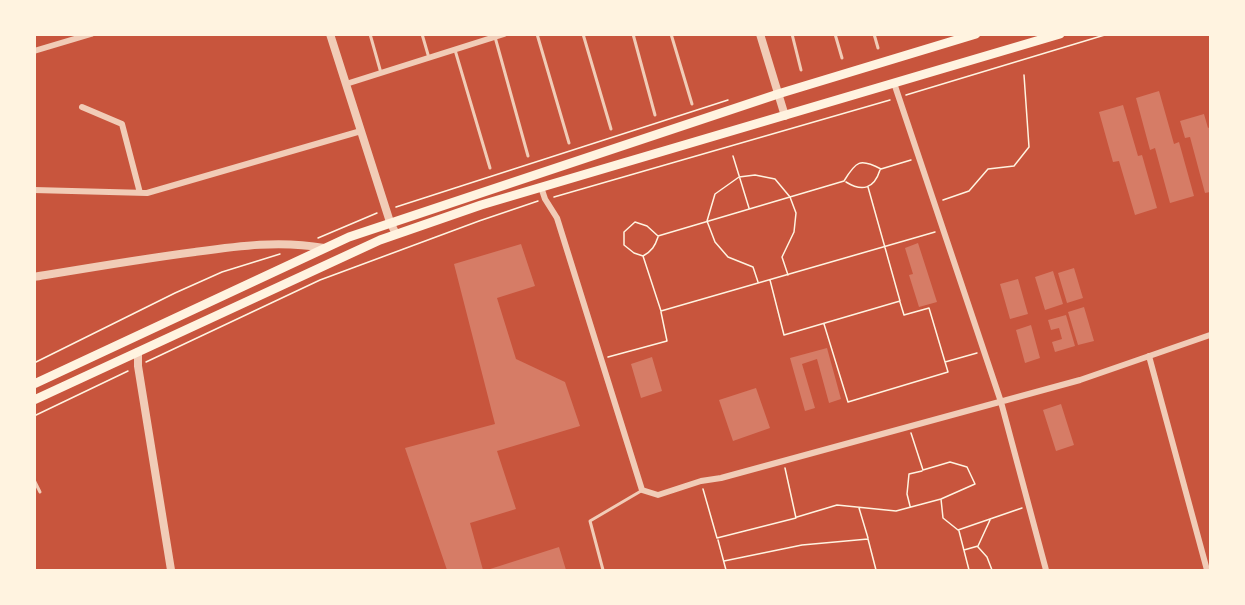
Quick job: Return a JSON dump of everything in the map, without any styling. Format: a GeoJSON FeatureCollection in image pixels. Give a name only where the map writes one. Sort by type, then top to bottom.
{"type":"FeatureCollection","features":[{"type":"Feature","properties":{"kind":"main road"},"geometry":{"type":"LineString","coordinates":[[34,384],[324,248],[390,222],[778,94],[976,34]]}},
{"type":"Feature","properties":{"kind":"main road"},"geometry":{"type":"LineString","coordinates":[[34,400],[363,246],[396,234],[481,205],[1060,34]]}},
{"type":"Feature","properties":{"kind":"street"},"geometry":{"type":"LineString","coordinates":[[34,51],[92,34]]}},
{"type":"Feature","properties":{"kind":"street"},"geometry":{"type":"LineString","coordinates":[[330,34],[390,222],[396,234]]}},
{"type":"Feature","properties":{"kind":"street"},"geometry":{"type":"LineString","coordinates":[[346,84],[504,34]]}},
{"type":"Feature","properties":{"kind":"street"},"geometry":{"type":"LineString","coordinates":[[760,34],[785,116]]}},
{"type":"Feature","properties":{"kind":"street"},"geometry":{"type":"LineString","coordinates":[[894,83],[1001,402],[1046,570]]}},
{"type":"Feature","properties":{"kind":"street"},"geometry":{"type":"LineString","coordinates":[[82,107],[122,124],[140,192]]}},
{"type":"Feature","properties":{"kind":"street"},"geometry":{"type":"LineString","coordinates":[[34,190],[147,193],[361,131]]}},
{"type":"Feature","properties":{"kind":"street"},"geometry":{"type":"LineString","coordinates":[[542,187],[545,199],[557,218],[642,490],[658,495],[701,481],[721,478],[1080,380],[1210,335]]}},
{"type":"Feature","properties":{"kind":"street"},"geometry":{"type":"LineString","coordinates":[[34,277],[159,256],[255,244],[291,243],[324,248]]}},
{"type":"Feature","properties":{"kind":"street"},"geometry":{"type":"LineString","coordinates":[[138,352],[138,366],[171,570]]}},
{"type":"Feature","properties":{"kind":"street"},"geometry":{"type":"LineString","coordinates":[[1149,356],[1207,570]]}},
{"type":"Feature","properties":{"kind":"lane"},"geometry":{"type":"LineString","coordinates":[[370,34],[381,73]]}},
{"type":"Feature","properties":{"kind":"lane"},"geometry":{"type":"LineString","coordinates":[[422,34],[429,58]]}},
{"type":"Feature","properties":{"kind":"lane"},"geometry":{"type":"LineString","coordinates":[[476,34],[478,43]]}},
{"type":"Feature","properties":{"kind":"lane"},"geometry":{"type":"LineString","coordinates":[[537,34],[569,143]]}},
{"type":"Feature","properties":{"kind":"lane"},"geometry":{"type":"LineString","coordinates":[[583,34],[611,129]]}},
{"type":"Feature","properties":{"kind":"lane"},"geometry":{"type":"LineString","coordinates":[[633,34],[655,115]]}},
{"type":"Feature","properties":{"kind":"lane"},"geometry":{"type":"LineString","coordinates":[[671,34],[692,104]]}},
{"type":"Feature","properties":{"kind":"lane"},"geometry":{"type":"LineString","coordinates":[[792,34],[801,70]]}},
{"type":"Feature","properties":{"kind":"lane"},"geometry":{"type":"LineString","coordinates":[[835,34],[842,58]]}},
{"type":"Feature","properties":{"kind":"lane"},"geometry":{"type":"LineString","coordinates":[[874,34],[878,48]]}},
{"type":"Feature","properties":{"kind":"lane"},"geometry":{"type":"LineString","coordinates":[[495,37],[528,156]]}},
{"type":"Feature","properties":{"kind":"lane"},"geometry":{"type":"LineString","coordinates":[[455,50],[490,168]]}},
{"type":"Feature","properties":{"kind":"lane"},"geometry":{"type":"LineString","coordinates":[[34,480],[40,492]]}},
{"type":"Feature","properties":{"kind":"lane"},"geometry":{"type":"LineString","coordinates":[[603,570],[590,521],[642,490]]}},
{"type":"Feature","properties":{"kind":"path"},"geometry":{"type":"LineString","coordinates":[[34,416],[320,280],[479,221],[545,199],[898,98],[1108,34]]}},
{"type":"Feature","properties":{"kind":"path"},"geometry":{"type":"LineString","coordinates":[[934,204],[969,191],[988,169],[1014,166],[1029,147],[1024,75]]}},
{"type":"Feature","properties":{"kind":"path"},"geometry":{"type":"LineString","coordinates":[[733,156],[749,209]]}},
{"type":"Feature","properties":{"kind":"path"},"geometry":{"type":"LineString","coordinates":[[658,236],[844,181],[854,165],[861,162],[881,169],[918,158]]}},
{"type":"Feature","properties":{"kind":"path"},"geometry":{"type":"LineString","coordinates":[[844,181],[856,188],[868,188],[878,178],[881,169]]}},
{"type":"Feature","properties":{"kind":"path"},"geometry":{"type":"LineString","coordinates":[[758,283],[753,267],[728,257],[715,242],[707,221],[715,194],[739,177],[754,175],[775,179],[790,196],[796,213],[794,232],[782,257],[788,274]]}},
{"type":"Feature","properties":{"kind":"path"},"geometry":{"type":"LineString","coordinates":[[824,323],[848,402],[948,372],[929,308],[904,315],[868,188]]}},
{"type":"Feature","properties":{"kind":"path"},"geometry":{"type":"LineString","coordinates":[[635,222],[647,226],[658,236],[650,252],[643,256],[634,253],[624,244],[624,232],[635,222]]}},
{"type":"Feature","properties":{"kind":"path"},"geometry":{"type":"LineString","coordinates":[[661,311],[943,230]]}},
{"type":"Feature","properties":{"kind":"path"},"geometry":{"type":"LineString","coordinates":[[601,359],[667,341],[661,311],[643,256]]}},
{"type":"Feature","properties":{"kind":"path"},"geometry":{"type":"LineString","coordinates":[[770,280],[784,335],[900,300]]}},
{"type":"Feature","properties":{"kind":"path"},"geometry":{"type":"LineString","coordinates":[[945,362],[984,351]]}},
{"type":"Feature","properties":{"kind":"path"},"geometry":{"type":"LineString","coordinates":[[909,427],[923,470]]}},
{"type":"Feature","properties":{"kind":"path"},"geometry":{"type":"LineString","coordinates":[[783,461],[796,518]]}},
{"type":"Feature","properties":{"kind":"path"},"geometry":{"type":"LineString","coordinates":[[717,538],[837,505],[896,511],[911,507],[941,499],[975,484],[967,467],[950,462],[909,474],[907,494],[911,507]]}},
{"type":"Feature","properties":{"kind":"path"},"geometry":{"type":"LineString","coordinates":[[701,481],[726,570]]}},
{"type":"Feature","properties":{"kind":"path"},"geometry":{"type":"LineString","coordinates":[[941,499],[943,518],[958,530],[969,570]]}},
{"type":"Feature","properties":{"kind":"path"},"geometry":{"type":"LineString","coordinates":[[958,530],[1029,506]]}},
{"type":"Feature","properties":{"kind":"path"},"geometry":{"type":"LineString","coordinates":[[858,507],[876,570]]}},
{"type":"Feature","properties":{"kind":"path"},"geometry":{"type":"LineString","coordinates":[[978,546],[990,519]]}},
{"type":"Feature","properties":{"kind":"path"},"geometry":{"type":"LineString","coordinates":[[724,561],[802,545],[868,538]]}},
{"type":"Feature","properties":{"kind":"path"},"geometry":{"type":"LineString","coordinates":[[964,550],[978,546]]}},
{"type":"Feature","properties":{"kind":"path"},"geometry":{"type":"LineString","coordinates":[[978,546],[987,557],[992,570]]}},
{"type":"Feature","properties":{"kind":"building"},"geometry":{"type":"Polygon","coordinates":[[[1159,91],[1174,144],[1179,142],[1194,196],[1170,203],[1155,148],[1150,150],[1136,98],[1159,91]]]}},
{"type":"Feature","properties":{"kind":"building"},"geometry":{"type":"Polygon","coordinates":[[[1123,105],[1138,156],[1142,155],[1157,208],[1135,215],[1119,161],[1113,162],[1099,112],[1123,105]]]}},
{"type":"Feature","properties":{"kind":"building"},"geometry":{"type":"Polygon","coordinates":[[[1204,114],[1208,128],[1210,127],[1210,192],[1205,193],[1190,137],[1185,138],[1180,121],[1204,114]]]}},
{"type":"Feature","properties":{"kind":"building"},"geometry":{"type":"Polygon","coordinates":[[[918,243],[937,302],[919,307],[909,275],[913,274],[905,248],[918,243]]]}},
{"type":"Feature","properties":{"kind":"building"},"geometry":{"type":"Polygon","coordinates":[[[521,244],[535,286],[497,298],[516,359],[565,382],[580,426],[497,451],[516,509],[470,523],[483,570],[447,570],[405,448],[495,424],[454,264],[521,244]]]}},
{"type":"Feature","properties":{"kind":"building"},"geometry":{"type":"Polygon","coordinates":[[[1074,268],[1083,298],[1067,303],[1058,273],[1074,268]]]}},
{"type":"Feature","properties":{"kind":"building"},"geometry":{"type":"Polygon","coordinates":[[[1053,271],[1063,304],[1045,310],[1035,277],[1053,271]]]}},
{"type":"Feature","properties":{"kind":"building"},"geometry":{"type":"Polygon","coordinates":[[[1018,279],[1028,314],[1010,319],[1000,284],[1018,279]]]}},
{"type":"Feature","properties":{"kind":"building"},"geometry":{"type":"Polygon","coordinates":[[[1084,307],[1094,341],[1078,345],[1068,312],[1084,307]]]}},
{"type":"Feature","properties":{"kind":"building"},"geometry":{"type":"Polygon","coordinates":[[[1066,315],[1075,346],[1055,352],[1052,342],[1062,339],[1059,328],[1051,330],[1048,320],[1066,315]]]}},
{"type":"Feature","properties":{"kind":"building"},"geometry":{"type":"Polygon","coordinates":[[[1031,325],[1040,358],[1025,363],[1016,330],[1031,325]]]}},
{"type":"Feature","properties":{"kind":"building"},"geometry":{"type":"Polygon","coordinates":[[[827,348],[841,399],[829,403],[817,359],[802,364],[815,408],[805,411],[790,358],[827,348]]]}},
{"type":"Feature","properties":{"kind":"building"},"geometry":{"type":"Polygon","coordinates":[[[652,357],[662,391],[641,398],[631,364],[652,357]]]}},
{"type":"Feature","properties":{"kind":"building"},"geometry":{"type":"Polygon","coordinates":[[[756,388],[770,428],[733,441],[719,400],[756,388]]]}},
{"type":"Feature","properties":{"kind":"building"},"geometry":{"type":"Polygon","coordinates":[[[1061,404],[1074,445],[1056,451],[1043,410],[1061,404]]]}},
{"type":"Feature","properties":{"kind":"building"},"geometry":{"type":"Polygon","coordinates":[[[559,547],[566,570],[487,570],[559,547]]]}}]}
